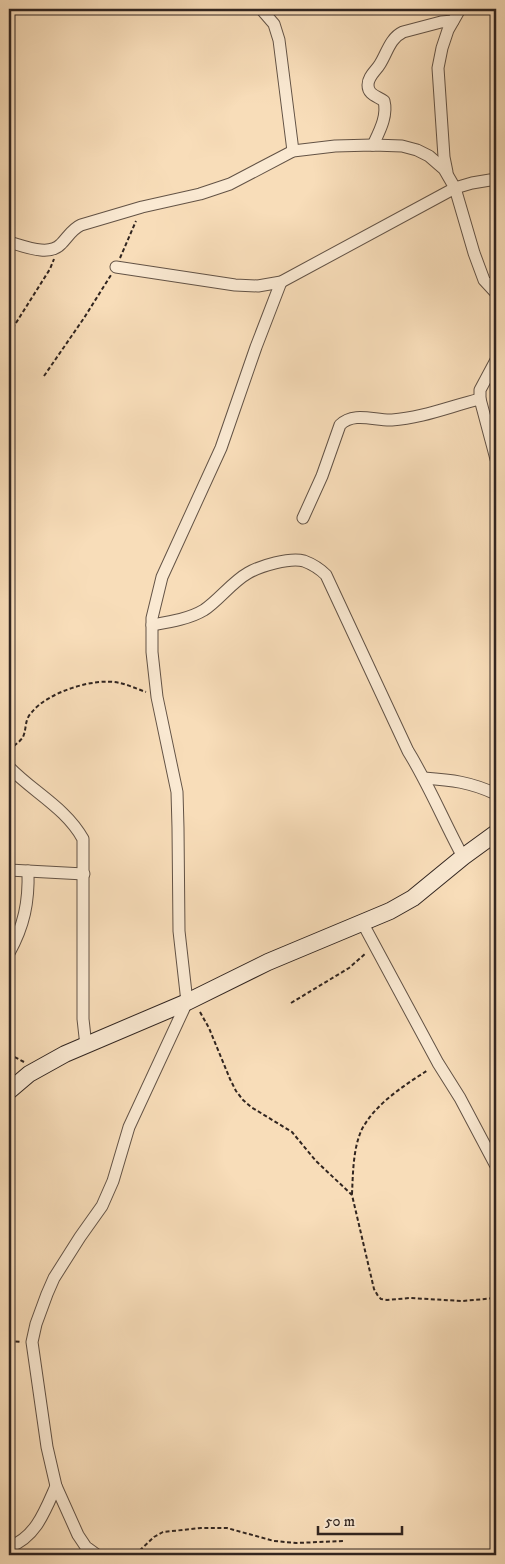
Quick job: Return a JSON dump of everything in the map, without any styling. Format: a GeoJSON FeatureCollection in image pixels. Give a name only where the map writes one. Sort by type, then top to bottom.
{"type":"FeatureCollection","features":[{"type":"Feature","properties":{"kind":"main road"},"geometry":{"type":"LineString","coordinates":[[9,1091],[29,1074],[65,1054],[190,1000],[268,962],[390,911],[412,898],[496,833]]}},
{"type":"Feature","properties":{"kind":"street"},"geometry":{"type":"LineString","coordinates":[[261,9],[274,24],[279,40],[293,151]]}},
{"type":"Feature","properties":{"kind":"street"},"geometry":{"type":"LineString","coordinates":[[448,176],[444,157],[438,68],[448,30],[460,9]]}},
{"type":"Feature","properties":{"kind":"street"},"geometry":{"type":"LineString","coordinates":[[373,145],[386,109],[384,101],[371,94],[368,84],[370,77],[380,65],[391,43],[403,32],[441,22],[453,21]]}},
{"type":"Feature","properties":{"kind":"street"},"geometry":{"type":"LineString","coordinates":[[9,242],[48,250],[60,245],[71,232],[81,225],[142,207],[200,194],[230,184],[293,151],[334,146],[402,146],[418,150],[439,164],[448,176],[455,188],[484,280],[496,292]]}},
{"type":"Feature","properties":{"kind":"street"},"geometry":{"type":"LineString","coordinates":[[116,267],[235,285],[258,286],[281,282],[455,188],[496,179]]}},
{"type":"Feature","properties":{"kind":"street"},"geometry":{"type":"LineString","coordinates":[[97,1555],[86,1547],[78,1535],[56,1486],[48,1453],[32,1342],[46,1294],[80,1237],[102,1206],[113,1181],[129,1127],[190,1000],[179,931],[176,792],[157,697],[152,652],[152,618],[162,577],[221,448],[250,363],[281,282]]}},
{"type":"Feature","properties":{"kind":"street"},"geometry":{"type":"LineString","coordinates":[[496,360],[480,390],[480,400],[496,459]]}},
{"type":"Feature","properties":{"kind":"street"},"geometry":{"type":"LineString","coordinates":[[303,518],[322,476],[340,425],[345,421],[350,418],[359,417],[383,420],[400,419],[480,400]]}},
{"type":"Feature","properties":{"kind":"street"},"geometry":{"type":"LineString","coordinates":[[152,625],[171,622],[203,611],[247,573],[265,566],[303,561],[319,568],[326,575],[408,751],[424,778],[463,857]]}},
{"type":"Feature","properties":{"kind":"street"},"geometry":{"type":"LineString","coordinates":[[9,767],[49,800],[78,829],[83,839],[83,1019],[86,1046]]}},
{"type":"Feature","properties":{"kind":"street"},"geometry":{"type":"LineString","coordinates":[[424,778],[458,780],[496,794]]}},
{"type":"Feature","properties":{"kind":"street"},"geometry":{"type":"LineString","coordinates":[[9,870],[84,874]]}},
{"type":"Feature","properties":{"kind":"street"},"geometry":{"type":"LineString","coordinates":[[9,953],[27,909],[29,891],[28,870]]}},
{"type":"Feature","properties":{"kind":"street"},"geometry":{"type":"LineString","coordinates":[[362,922],[496,1166]]}},
{"type":"Feature","properties":{"kind":"street"},"geometry":{"type":"LineString","coordinates":[[9,1547],[30,1535],[37,1526],[56,1486]]}},
{"type":"Feature","properties":{"kind":"path"},"geometry":{"type":"LineString","coordinates":[[44,376],[116,267],[142,207]]}},
{"type":"Feature","properties":{"kind":"path"},"geometry":{"type":"LineString","coordinates":[[9,334],[50,270],[60,245]]}},
{"type":"Feature","properties":{"kind":"path"},"geometry":{"type":"LineString","coordinates":[[9,750],[22,737],[27,718],[37,706],[82,684],[103,681],[119,682],[157,697]]}},
{"type":"Feature","properties":{"kind":"path"},"geometry":{"type":"LineString","coordinates":[[290,1003],[349,968],[376,945]]}},
{"type":"Feature","properties":{"kind":"path"},"geometry":{"type":"LineString","coordinates":[[190,1000],[209,1028],[230,1079],[242,1100],[292,1132],[316,1161],[352,1195]]}},
{"type":"Feature","properties":{"kind":"path"},"geometry":{"type":"LineString","coordinates":[[438,1063],[404,1086],[371,1115],[362,1130],[357,1146],[352,1195],[374,1289],[381,1299],[410,1298],[462,1301],[496,1298]]}},
{"type":"Feature","properties":{"kind":"path"},"geometry":{"type":"LineString","coordinates":[[135,1555],[154,1537],[163,1532],[192,1529],[227,1528],[274,1542],[343,1541]]}}]}
